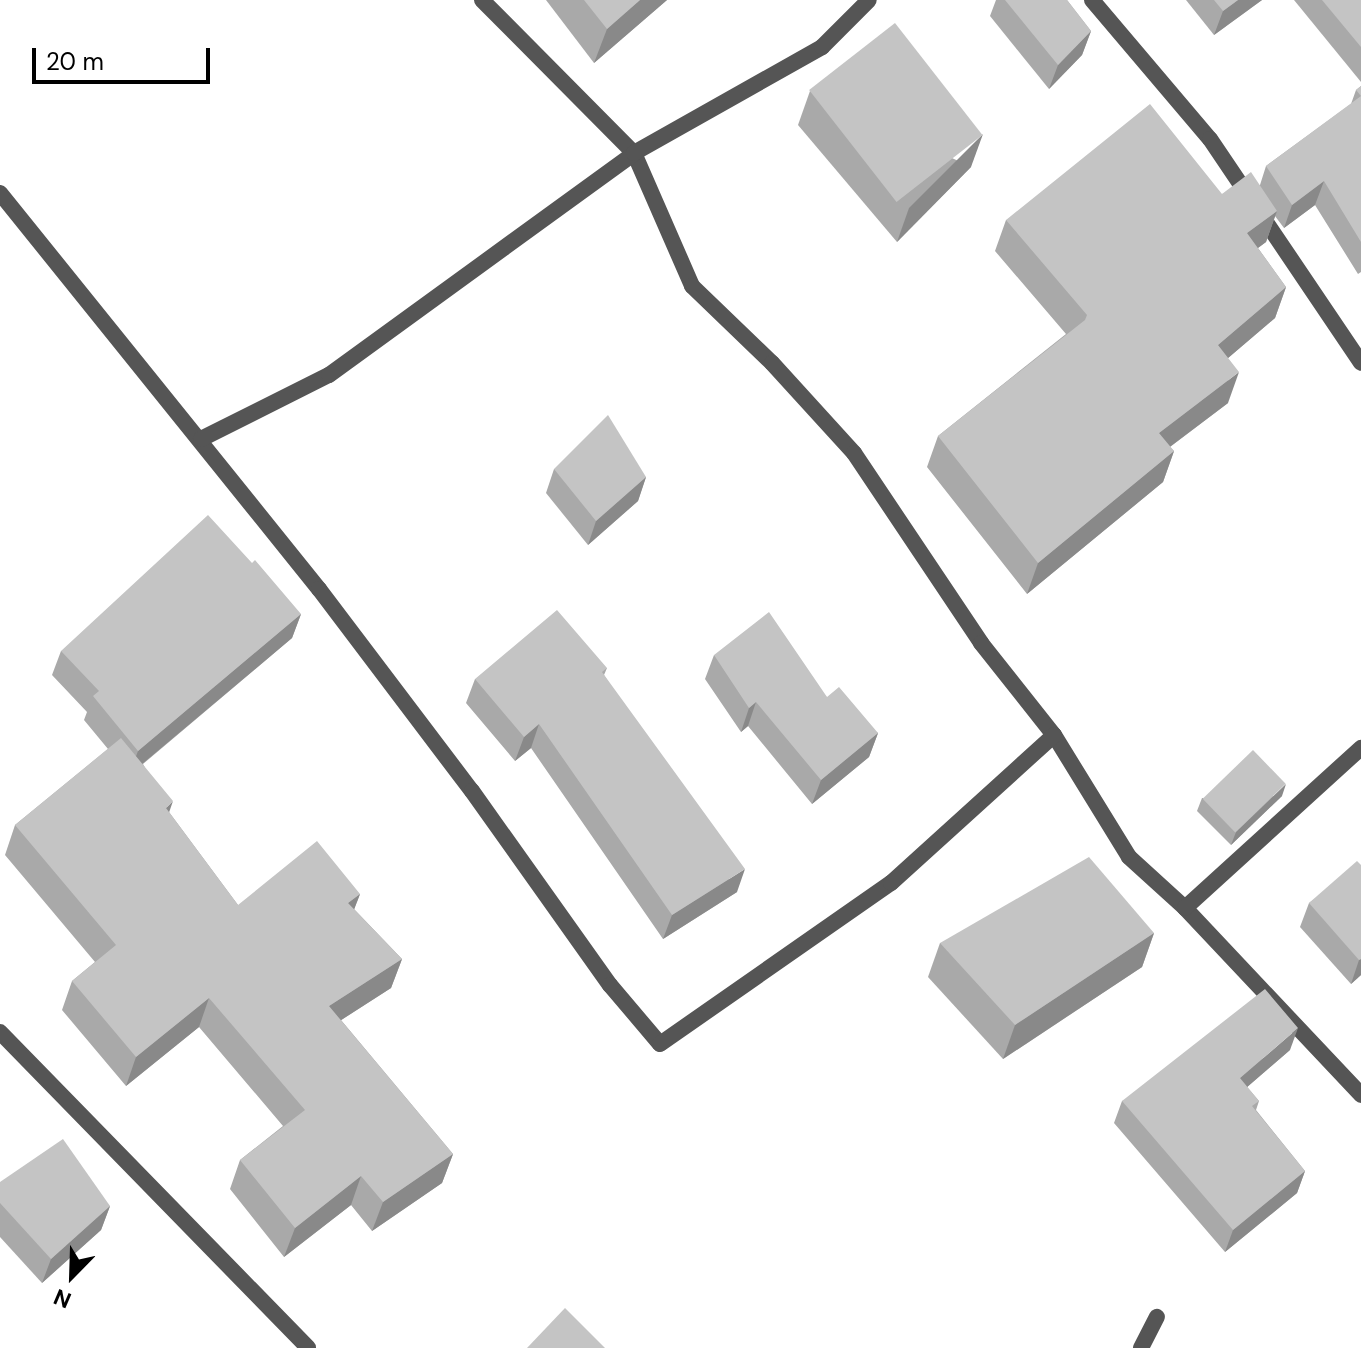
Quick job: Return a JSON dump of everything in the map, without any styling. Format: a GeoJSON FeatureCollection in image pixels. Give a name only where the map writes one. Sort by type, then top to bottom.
{"type":"FeatureCollection","features":[{"type":"Feature","properties":{"kind":"street"},"geometry":{"type":"LineString","coordinates":[[482,0],[634,153],[692,286],[772,363],[854,453],[981,643],[1054,735],[1129,857],[1185,908],[1361,1095]]}},
{"type":"Feature","properties":{"kind":"street"},"geometry":{"type":"LineString","coordinates":[[201,439],[329,375],[634,153],[822,47],[869,0]]}},
{"type":"Feature","properties":{"kind":"street"},"geometry":{"type":"LineString","coordinates":[[1092,0],[1210,139],[1361,363]]}},
{"type":"Feature","properties":{"kind":"street"},"geometry":{"type":"LineString","coordinates":[[0,193],[201,439],[472,791],[610,985],[660,1044],[891,883],[1054,735]]}},
{"type":"Feature","properties":{"kind":"street"},"geometry":{"type":"LineString","coordinates":[[1185,908],[1361,748]]}},
{"type":"Feature","properties":{"kind":"street"},"geometry":{"type":"LineString","coordinates":[[0,1032],[307,1348]]}},
{"type":"Feature","properties":{"kind":"street"},"geometry":{"type":"LineString","coordinates":[[1141,1348],[1157,1317]]}},
{"type":"Feature","properties":{"kind":"building"},"geometry":{"type":"Polygon","coordinates":[[[584,0],[640,0],[607,29],[584,0]]]}},
{"type":"Feature","properties":{"kind":"building"},"geometry":{"type":"Polygon","coordinates":[[[1005,0],[1067,0],[1091,31],[1058,65],[1005,0]]]}},
{"type":"Feature","properties":{"kind":"building"},"geometry":{"type":"Polygon","coordinates":[[[1214,0],[1238,0],[1223,11],[1214,0]]]}},
{"type":"Feature","properties":{"kind":"building"},"geometry":{"type":"Polygon","coordinates":[[[1322,0],[1361,0],[1361,47],[1322,0]]]}},
{"type":"Feature","properties":{"kind":"building"},"geometry":{"type":"Polygon","coordinates":[[[895,23],[982,135],[897,202],[809,90],[895,23]]]}},
{"type":"Feature","properties":{"kind":"building"},"geometry":{"type":"Polygon","coordinates":[[[1361,96],[1361,242],[1324,181],[1292,205],[1266,166],[1361,96]]]}},
{"type":"Feature","properties":{"kind":"building"},"geometry":{"type":"Polygon","coordinates":[[[1150,104],[1222,194],[1251,172],[1277,211],[1247,233],[1286,287],[1218,345],[1239,372],[1159,433],[1174,451],[1038,563],[938,436],[1085,320],[1087,315],[1006,220],[1150,104]]]}},
{"type":"Feature","properties":{"kind":"building"},"geometry":{"type":"Polygon","coordinates":[[[608,415],[646,477],[596,521],[554,469],[608,415]]]}},
{"type":"Feature","properties":{"kind":"building"},"geometry":{"type":"Polygon","coordinates":[[[208,515],[252,563],[255,560],[301,614],[138,751],[93,696],[99,691],[61,651],[208,515]]]}},
{"type":"Feature","properties":{"kind":"building"},"geometry":{"type":"Polygon","coordinates":[[[557,610],[607,668],[602,672],[745,869],[672,915],[539,724],[524,737],[475,679],[557,610]]]}},
{"type":"Feature","properties":{"kind":"building"},"geometry":{"type":"Polygon","coordinates":[[[769,612],[827,697],[839,687],[878,733],[821,780],[756,702],[749,708],[714,655],[769,612]]]}},
{"type":"Feature","properties":{"kind":"building"},"geometry":{"type":"Polygon","coordinates":[[[121,738],[173,801],[166,808],[238,905],[317,841],[360,894],[348,903],[402,959],[329,1006],[453,1154],[383,1202],[361,1176],[295,1228],[240,1160],[305,1110],[209,998],[136,1057],[72,981],[116,945],[15,825],[121,738]]]}},
{"type":"Feature","properties":{"kind":"building"},"geometry":{"type":"Polygon","coordinates":[[[1253,750],[1286,784],[1235,832],[1203,799],[1253,750]]]}},
{"type":"Feature","properties":{"kind":"building"},"geometry":{"type":"Polygon","coordinates":[[[1089,857],[1154,933],[1015,1025],[940,943],[1089,857]]]}},
{"type":"Feature","properties":{"kind":"building"},"geometry":{"type":"Polygon","coordinates":[[[1357,861],[1361,865],[1359,960],[1309,903],[1357,861]]]}},
{"type":"Feature","properties":{"kind":"building"},"geometry":{"type":"Polygon","coordinates":[[[1265,989],[1298,1028],[1240,1078],[1259,1101],[1252,1106],[1305,1171],[1233,1230],[1122,1101],[1265,989]]]}},
{"type":"Feature","properties":{"kind":"building"},"geometry":{"type":"Polygon","coordinates":[[[63,1139],[110,1206],[51,1259],[0,1203],[0,1182],[63,1139]]]}},
{"type":"Feature","properties":{"kind":"building"},"geometry":{"type":"Polygon","coordinates":[[[565,1308],[605,1348],[527,1348],[565,1308]]]}}]}
